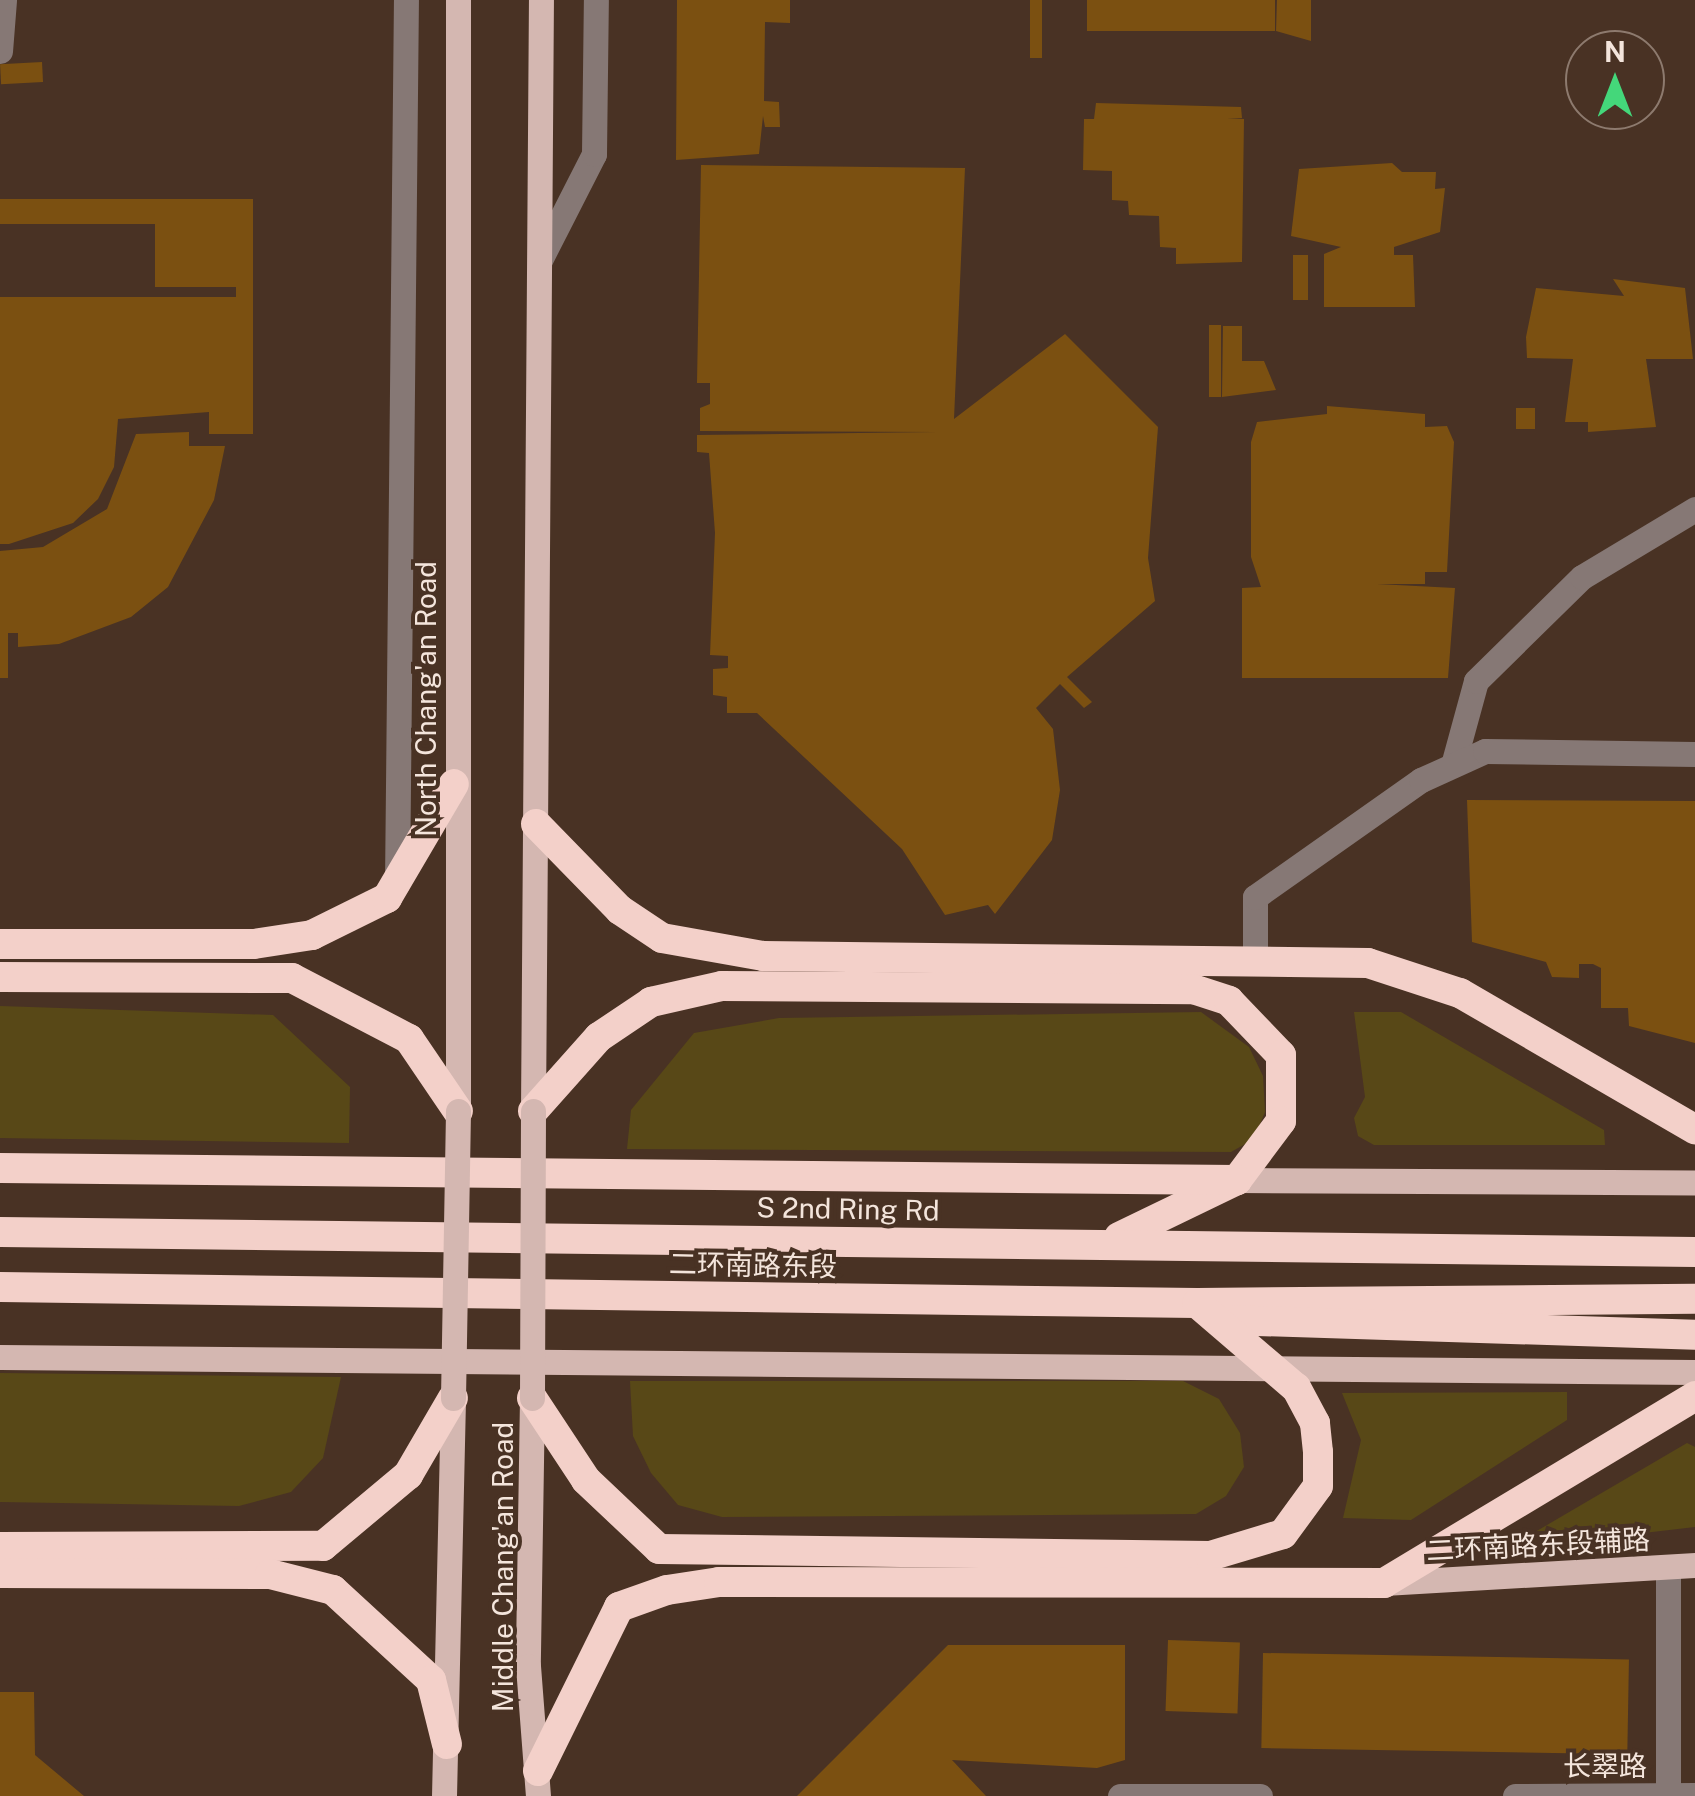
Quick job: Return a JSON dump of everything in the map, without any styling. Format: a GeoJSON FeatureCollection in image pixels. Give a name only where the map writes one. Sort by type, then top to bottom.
{"type":"FeatureCollection","features":[{"type":"Feature","properties":{"kind":"highway"},"geometry":{"type":"LineString","coordinates":[[0,944],[254,944],[312,934],[397,884],[454,784]]}},
{"type":"Feature","properties":{"kind":"highway"},"geometry":{"type":"LineString","coordinates":[[536,824],[620,910],[662,938],[721,953],[1368,963],[1434,981],[1695,1129]]}},
{"type":"Feature","properties":{"kind":"highway"},"geometry":{"type":"LineString","coordinates":[[0,977],[292,978],[409,1039],[458,1112]]}},
{"type":"Feature","properties":{"kind":"highway"},"geometry":{"type":"LineString","coordinates":[[533,1112],[599,1037],[651,1002],[722,986],[1193,990],[1229,1001],[1281,1055],[1281,1121],[1237,1180],[1097,1244]]}},
{"type":"Feature","properties":{"kind":"highway"},"geometry":{"type":"LineString","coordinates":[[0,1168],[1237,1180]]}},
{"type":"Feature","properties":{"kind":"highway","name":"S 2nd Ring Rd"},"geometry":{"type":"LineString","coordinates":[[0,1232],[1695,1252]]}},
{"type":"Feature","properties":{"kind":"highway","name":"二环南路东段"},"geometry":{"type":"LineString","coordinates":[[0,1288],[1208,1311],[1695,1299]]}},
{"type":"Feature","properties":{"kind":"highway"},"geometry":{"type":"LineString","coordinates":[[532,1398],[586,1480],[658,1549],[1210,1556],[1283,1534],[1318,1486],[1315,1423],[1277,1366],[1208,1311]]}},
{"type":"Feature","properties":{"kind":"highway"},"geometry":{"type":"LineString","coordinates":[[1208,1311],[1695,1335]]}},
{"type":"Feature","properties":{"kind":"highway"},"geometry":{"type":"LineString","coordinates":[[0,1547],[324,1546],[408,1475],[454,1398]]}},
{"type":"Feature","properties":{"kind":"highway"},"geometry":{"type":"LineString","coordinates":[[538,1784],[619,1606],[667,1590],[719,1582],[1384,1583],[1692,1401]]}},
{"type":"Feature","properties":{"kind":"highway"},"geometry":{"type":"LineString","coordinates":[[0,1573],[270,1574],[333,1590],[431,1680],[447,1744]]}},
{"type":"Feature","properties":{"kind":"main road","name":"North Chang'an Road"},"geometry":{"type":"LineString","coordinates":[[454,1398],[458,1112],[454,784],[458,0]]}},
{"type":"Feature","properties":{"kind":"main road"},"geometry":{"type":"LineString","coordinates":[[532,1398],[541,0]]}},
{"type":"Feature","properties":{"kind":"main road"},"geometry":{"type":"LineString","coordinates":[[1237,1180],[1695,1182]]}},
{"type":"Feature","properties":{"kind":"main road"},"geometry":{"type":"LineString","coordinates":[[0,1357],[1695,1372]]}},
{"type":"Feature","properties":{"kind":"main road"},"geometry":{"type":"LineString","coordinates":[[1634,1372],[1692,1401]]}},
{"type":"Feature","properties":{"kind":"main road","name":"Middle Chang'an Road"},"geometry":{"type":"LineString","coordinates":[[444,1796],[454,1398]]}},
{"type":"Feature","properties":{"kind":"main road","name":"Middle Chang'an Road"},"geometry":{"type":"LineString","coordinates":[[532,1398],[528,1666],[538,1784]]}},
{"type":"Feature","properties":{"kind":"main road","name":"二环南路东段辅路"},"geometry":{"type":"LineString","coordinates":[[1384,1583],[1695,1564]]}},
{"type":"Feature","properties":{"kind":"street"},"geometry":{"type":"LineString","coordinates":[[0,51],[4,0]]}},
{"type":"Feature","properties":{"kind":"street"},"geometry":{"type":"LineString","coordinates":[[397,884],[406,0]]}},
{"type":"Feature","properties":{"kind":"street"},"geometry":{"type":"LineString","coordinates":[[540,260],[594,154],[596,0]]}},
{"type":"Feature","properties":{"kind":"street"},"geometry":{"type":"LineString","coordinates":[[1454,765],[1476,680],[1582,577],[1695,509]]}},
{"type":"Feature","properties":{"kind":"street"},"geometry":{"type":"LineString","coordinates":[[1254,960],[1254,896],[1454,765],[1486,751],[1695,754]]}},
{"type":"Feature","properties":{"kind":"street"},"geometry":{"type":"LineString","coordinates":[[1668,1568],[1668,1796]]}},
{"type":"Feature","properties":{"kind":"street","name":"长翠路"},"geometry":{"type":"LineString","coordinates":[[1515,1796],[1695,1795]]}},
{"type":"Feature","properties":{"kind":"street"},"geometry":{"type":"LineString","coordinates":[[1120,1796],[1260,1796]]}},
{"type":"Feature","properties":{"kind":"shaded area"},"geometry":{"type":"Polygon","coordinates":[[[0,1006],[273,1015],[350,1087],[349,1143],[0,1138],[0,1006]]]}},
{"type":"Feature","properties":{"kind":"shaded area"},"geometry":{"type":"Polygon","coordinates":[[[1201,1012],[1249,1047],[1263,1076],[1265,1112],[1254,1139],[1231,1152],[627,1149],[631,1110],[694,1033],[779,1018],[1201,1012]]]}},
{"type":"Feature","properties":{"kind":"shaded area"},"geometry":{"type":"Polygon","coordinates":[[[1354,1012],[1401,1012],[1604,1130],[1605,1145],[1374,1145],[1358,1136],[1354,1118],[1365,1097],[1354,1012]]]}},
{"type":"Feature","properties":{"kind":"shaded area"},"geometry":{"type":"Polygon","coordinates":[[[0,1373],[341,1377],[323,1458],[291,1492],[239,1506],[0,1502],[0,1373]]]}},
{"type":"Feature","properties":{"kind":"shaded area"},"geometry":{"type":"Polygon","coordinates":[[[630,1381],[1183,1381],[1219,1399],[1240,1433],[1244,1467],[1226,1496],[1196,1514],[722,1517],[678,1505],[651,1473],[633,1436],[630,1381]]]}},
{"type":"Feature","properties":{"kind":"shaded area"},"geometry":{"type":"Polygon","coordinates":[[[1567,1392],[1567,1420],[1411,1520],[1343,1518],[1361,1440],[1342,1393],[1567,1392]]]}},
{"type":"Feature","properties":{"kind":"shaded area"},"geometry":{"type":"Polygon","coordinates":[[[1687,1443],[1695,1447],[1695,1527],[1506,1549],[1687,1443]]]}},
{"type":"Feature","properties":{"kind":"building"},"geometry":{"type":"Polygon","coordinates":[[[677,0],[790,0],[790,23],[765,22],[764,101],[779,102],[780,127],[765,127],[763,116],[759,154],[676,160],[677,0]]]}},
{"type":"Feature","properties":{"kind":"building"},"geometry":{"type":"Polygon","coordinates":[[[1030,0],[1042,0],[1042,58],[1030,58],[1030,0]]]}},
{"type":"Feature","properties":{"kind":"building"},"geometry":{"type":"Polygon","coordinates":[[[1087,0],[1275,0],[1275,31],[1087,31],[1087,0]]]}},
{"type":"Feature","properties":{"kind":"building"},"geometry":{"type":"Polygon","coordinates":[[[1277,0],[1311,0],[1311,41],[1276,31],[1277,0]]]}},
{"type":"Feature","properties":{"kind":"building"},"geometry":{"type":"Polygon","coordinates":[[[42,62],[43,82],[1,84],[0,64],[42,62]]]}},
{"type":"Feature","properties":{"kind":"building"},"geometry":{"type":"Polygon","coordinates":[[[1096,103],[1241,107],[1242,118],[1227,118],[1244,119],[1242,262],[1176,264],[1176,248],[1160,247],[1159,216],[1129,215],[1128,201],[1112,200],[1112,171],[1083,170],[1084,119],[1094,119],[1096,103]]]}},
{"type":"Feature","properties":{"kind":"building"},"geometry":{"type":"Polygon","coordinates":[[[1392,163],[1402,172],[1436,172],[1435,189],[1445,188],[1440,232],[1394,247],[1394,255],[1413,255],[1415,307],[1324,307],[1324,254],[1341,247],[1291,236],[1299,169],[1392,163]]]}},
{"type":"Feature","properties":{"kind":"building"},"geometry":{"type":"Polygon","coordinates":[[[701,165],[965,168],[954,419],[1065,334],[1158,427],[1148,558],[1155,601],[1067,677],[1092,702],[1084,708],[1060,684],[1036,708],[1053,729],[1060,790],[1052,840],[995,914],[988,905],[945,915],[902,849],[757,713],[727,713],[727,697],[713,695],[713,669],[728,668],[728,656],[710,655],[715,533],[709,453],[697,452],[697,435],[937,432],[700,431],[700,408],[710,404],[710,383],[697,383],[701,165]]]}},
{"type":"Feature","properties":{"kind":"building"},"geometry":{"type":"Polygon","coordinates":[[[0,199],[253,199],[253,434],[209,434],[209,412],[118,419],[114,467],[98,499],[73,523],[0,544],[0,297],[236,297],[236,287],[155,287],[155,224],[0,224],[0,199]]]}},
{"type":"Feature","properties":{"kind":"building"},"geometry":{"type":"Polygon","coordinates":[[[1293,255],[1308,255],[1308,300],[1293,300],[1293,255]]]}},
{"type":"Feature","properties":{"kind":"building"},"geometry":{"type":"Polygon","coordinates":[[[1613,279],[1685,288],[1693,359],[1646,359],[1656,427],[1588,432],[1588,422],[1565,422],[1573,359],[1527,358],[1526,337],[1536,288],[1624,296],[1613,279]]]}},
{"type":"Feature","properties":{"kind":"building"},"geometry":{"type":"Polygon","coordinates":[[[1209,325],[1221,325],[1221,397],[1209,397],[1209,325]]]}},
{"type":"Feature","properties":{"kind":"building"},"geometry":{"type":"Polygon","coordinates":[[[1223,326],[1242,326],[1242,361],[1264,361],[1276,390],[1222,397],[1223,326]]]}},
{"type":"Feature","properties":{"kind":"building"},"geometry":{"type":"Polygon","coordinates":[[[1327,406],[1425,414],[1425,427],[1447,426],[1454,442],[1447,572],[1425,572],[1425,584],[1377,584],[1455,588],[1448,678],[1242,678],[1242,588],[1261,587],[1251,557],[1251,442],[1257,422],[1327,414],[1327,406]]]}},
{"type":"Feature","properties":{"kind":"building"},"geometry":{"type":"Polygon","coordinates":[[[1516,408],[1535,408],[1535,429],[1516,429],[1516,408]]]}},
{"type":"Feature","properties":{"kind":"building"},"geometry":{"type":"Polygon","coordinates":[[[189,432],[189,446],[225,446],[214,500],[168,587],[131,617],[59,644],[18,647],[18,633],[8,633],[8,678],[0,678],[0,551],[43,547],[107,509],[136,434],[189,432]]]}},
{"type":"Feature","properties":{"kind":"building"},"geometry":{"type":"Polygon","coordinates":[[[1467,800],[1695,801],[1695,1043],[1629,1026],[1628,1008],[1601,1008],[1601,968],[1593,964],[1579,964],[1579,978],[1552,977],[1546,962],[1472,942],[1467,800]]]}},
{"type":"Feature","properties":{"kind":"building"},"geometry":{"type":"Polygon","coordinates":[[[1168,1640],[1240,1643],[1237,1713],[1166,1711],[1168,1640]]]}},
{"type":"Feature","properties":{"kind":"building"},"geometry":{"type":"Polygon","coordinates":[[[948,1645],[1125,1645],[1125,1760],[1097,1768],[952,1760],[986,1796],[797,1796],[948,1645]]]}},
{"type":"Feature","properties":{"kind":"building"},"geometry":{"type":"Polygon","coordinates":[[[1263,1653],[1629,1659],[1627,1754],[1261,1748],[1263,1653]]]}},
{"type":"Feature","properties":{"kind":"building"},"geometry":{"type":"Polygon","coordinates":[[[0,1692],[34,1692],[35,1755],[84,1796],[0,1796],[0,1692]]]}}]}
